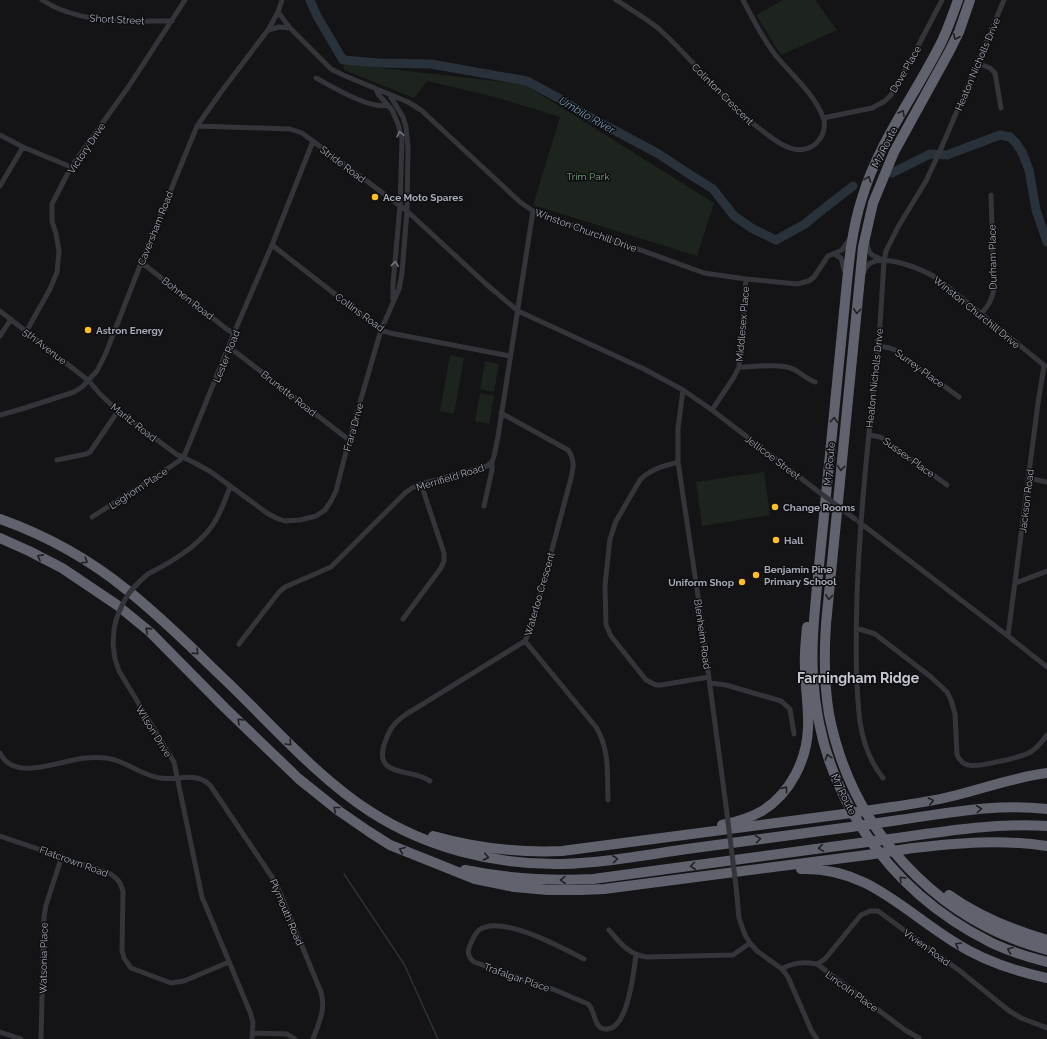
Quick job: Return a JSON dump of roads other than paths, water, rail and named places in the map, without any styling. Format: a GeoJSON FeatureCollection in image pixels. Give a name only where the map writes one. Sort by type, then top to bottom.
{"type":"FeatureCollection","features":[{"type":"Feature","properties":{"kind":"highway","name":"M7 Route"},"geometry":{"type":"LineString","coordinates":[[958,0],[950,23],[941,42],[882,147],[867,182],[854,231],[846,289],[814,616],[813,673],[815,706],[823,742],[832,770],[844,798],[868,838],[886,862],[912,889],[958,924],[992,943],[1047,962]]}},
{"type":"Feature","properties":{"kind":"highway","name":"M7 Route"},"geometry":{"type":"LineString","coordinates":[[970,0],[959,32],[894,152],[873,203],[866,232],[862,253],[826,624],[826,687],[829,715],[848,777],[862,806],[889,847],[915,875],[967,916],[1015,939],[1047,950]]}},
{"type":"Feature","properties":{"kind":"highway"},"geometry":{"type":"LineString","coordinates":[[648,841],[740,821],[750,817],[763,810],[783,792],[798,769],[804,755],[807,738],[808,714],[805,650],[816,554],[825,508]]}},
{"type":"Feature","properties":{"kind":"highway"},"geometry":{"type":"LineString","coordinates":[[0,519],[55,543],[101,570],[162,620],[230,684],[311,764],[349,796],[372,813],[411,834],[451,849],[528,864],[563,864],[607,860],[984,809],[1012,807],[1047,809]]}},
{"type":"Feature","properties":{"kind":"highway"},"geometry":{"type":"LineString","coordinates":[[0,538],[62,568],[117,605],[150,632],[225,708],[299,779],[339,811],[390,845],[475,879],[514,887],[564,891],[618,887],[958,843],[984,842],[1047,846]]}},
{"type":"Feature","properties":{"kind":"highway"},"geometry":{"type":"LineString","coordinates":[[372,813],[416,831],[488,848],[529,852],[562,851],[648,841],[924,802],[953,796],[1028,775],[1047,773]]}},
{"type":"Feature","properties":{"kind":"highway"},"geometry":{"type":"LineString","coordinates":[[438,864],[500,877],[527,880],[559,881],[593,879],[982,827],[1011,825],[1047,826]]}},
{"type":"Feature","properties":{"kind":"highway"},"geometry":{"type":"LineString","coordinates":[[743,871],[763,872],[811,869],[848,875],[881,890],[935,930],[976,955],[1013,969],[1047,978]]}},
{"type":"Feature","properties":{"kind":"highway"},"geometry":{"type":"LineString","coordinates":[[915,875],[926,879],[958,902],[984,916],[1016,930],[1047,940]]}},
{"type":"Feature","properties":{"kind":"street","name":"Short Street"},"geometry":{"type":"LineString","coordinates":[[42,0],[79,17],[94,19],[172,21]]}},
{"type":"Feature","properties":{"kind":"street","name":"Victory Drive"},"geometry":{"type":"LineString","coordinates":[[26,332],[50,289],[57,272],[59,262],[58,245],[52,222],[52,204],[71,168],[129,86],[185,0]]}},
{"type":"Feature","properties":{"kind":"street","name":"Caversham Road"},"geometry":{"type":"LineString","coordinates":[[0,415],[65,395],[82,387],[97,371],[197,126],[268,30],[278,12],[282,0]]}},
{"type":"Feature","properties":{"kind":"street","name":"Colinton Crescent"},"geometry":{"type":"LineString","coordinates":[[616,0],[659,29],[734,107],[753,124],[782,145],[796,149],[810,148],[816,144],[822,136],[824,130],[823,118]]}},
{"type":"Feature","properties":{"kind":"street"},"geometry":{"type":"LineString","coordinates":[[743,0],[770,48],[805,89],[823,118]]}},
{"type":"Feature","properties":{"kind":"street","name":"Dove Place"},"geometry":{"type":"LineString","coordinates":[[823,118],[872,108],[885,101],[891,95],[942,0]]}},
{"type":"Feature","properties":{"kind":"street","name":"Heaton Nicholls Drive"},"geometry":{"type":"LineString","coordinates":[[883,778],[876,770],[869,753],[861,723],[856,628],[860,523],[878,346],[884,261],[886,251],[898,227],[926,181],[936,160],[1004,0]]}},
{"type":"Feature","properties":{"kind":"street","name":"Winston Churchill Drive"},"geometry":{"type":"LineString","coordinates":[[278,12],[290,28],[332,69],[342,75],[408,102],[421,110],[520,202],[533,211],[704,273],[798,284],[809,281],[814,277],[828,256],[834,254],[845,246],[854,231]]}},
{"type":"Feature","properties":{"kind":"street"},"geometry":{"type":"LineString","coordinates":[[268,30],[279,27],[290,28]]}},
{"type":"Feature","properties":{"kind":"street"},"geometry":{"type":"LineString","coordinates":[[977,63],[990,68],[994,74],[1001,108]]}},
{"type":"Feature","properties":{"kind":"street"},"geometry":{"type":"LineString","coordinates":[[316,78],[366,102],[379,106],[388,105]]}},
{"type":"Feature","properties":{"kind":"street","name":"Frara Drive"},"geometry":{"type":"LineString","coordinates":[[376,89],[395,117],[402,139],[400,206],[393,284],[393,303]]}},
{"type":"Feature","properties":{"kind":"street","name":"Frara Drive"},"geometry":{"type":"LineString","coordinates":[[230,487],[267,514],[285,521],[300,520],[316,516],[325,510],[336,491],[349,440],[382,330],[399,289],[402,273],[408,211],[408,147],[406,127],[400,112],[389,94]]}},
{"type":"Feature","properties":{"kind":"street"},"geometry":{"type":"LineString","coordinates":[[400,112],[402,107],[408,102]]}},
{"type":"Feature","properties":{"kind":"street","name":"Stride Road"},"geometry":{"type":"LineString","coordinates":[[197,126],[290,129],[302,133],[408,211],[486,284],[518,311]]}},
{"type":"Feature","properties":{"kind":"street"},"geometry":{"type":"LineString","coordinates":[[0,136],[71,168]]}},
{"type":"Feature","properties":{"kind":"street","name":"Lester Road"},"geometry":{"type":"LineString","coordinates":[[182,457],[185,454],[234,333],[272,245],[313,141]]}},
{"type":"Feature","properties":{"kind":"street"},"geometry":{"type":"LineString","coordinates":[[0,186],[23,147]]}},
{"type":"Feature","properties":{"kind":"street","name":"Durham Place"},"geometry":{"type":"LineString","coordinates":[[981,314],[989,305],[994,289],[991,196]]}},
{"type":"Feature","properties":{"kind":"street","name":"Merrifield Road"},"geometry":{"type":"LineString","coordinates":[[239,644],[279,592],[285,587],[331,567],[412,488],[421,484],[487,466],[492,462],[498,437],[533,211]]}},
{"type":"Feature","properties":{"kind":"street"},"geometry":{"type":"LineString","coordinates":[[866,232],[869,253],[884,261]]}},
{"type":"Feature","properties":{"kind":"street","name":"Collins Road"},"geometry":{"type":"LineString","coordinates":[[272,245],[382,330],[390,333],[510,356]]}},
{"type":"Feature","properties":{"kind":"street"},"geometry":{"type":"LineString","coordinates":[[834,254],[843,260],[846,289]]}},
{"type":"Feature","properties":{"kind":"street","name":"Winston Churchill Drive"},"geometry":{"type":"LineString","coordinates":[[884,261],[901,263],[924,271],[937,278],[1045,366]]}},
{"type":"Feature","properties":{"kind":"street"},"geometry":{"type":"LineString","coordinates":[[859,291],[867,265],[874,262],[884,261]]}},
{"type":"Feature","properties":{"kind":"street","name":"Bohnen Road"},"geometry":{"type":"LineString","coordinates":[[141,263],[234,333]]}},
{"type":"Feature","properties":{"kind":"street","name":"Middlesex Place"},"geometry":{"type":"LineString","coordinates":[[712,410],[739,368],[746,279]]}},
{"type":"Feature","properties":{"kind":"street","name":"5th Avenue"},"geometry":{"type":"LineString","coordinates":[[0,311],[89,381]]}},
{"type":"Feature","properties":{"kind":"street","name":"Jellicoe Street"},"geometry":{"type":"LineString","coordinates":[[518,311],[644,369],[683,390],[712,410],[1047,667]]}},
{"type":"Feature","properties":{"kind":"street"},"geometry":{"type":"LineString","coordinates":[[0,336],[11,319]]}},
{"type":"Feature","properties":{"kind":"street","name":"Surrey Place"},"geometry":{"type":"LineString","coordinates":[[878,346],[895,350],[958,397]]}},
{"type":"Feature","properties":{"kind":"street","name":"Brunette Road"},"geometry":{"type":"LineString","coordinates":[[228,348],[237,353],[349,440]]}},
{"type":"Feature","properties":{"kind":"street","name":"Jackson Road"},"geometry":{"type":"LineString","coordinates":[[1008,636],[1038,403],[1045,366]]}},
{"type":"Feature","properties":{"kind":"street"},"geometry":{"type":"LineString","coordinates":[[739,368],[784,367],[793,369],[808,380],[815,382]]}},
{"type":"Feature","properties":{"kind":"street","name":"Maritz Road"},"geometry":{"type":"LineString","coordinates":[[89,381],[118,411],[170,450],[182,457]]}},
{"type":"Feature","properties":{"kind":"street","name":"Blenheim Road"},"geometry":{"type":"LineString","coordinates":[[683,390],[678,428],[678,462],[710,680],[742,927],[750,943]]}},
{"type":"Feature","properties":{"kind":"street"},"geometry":{"type":"LineString","coordinates":[[56,460],[90,452],[118,411]]}},
{"type":"Feature","properties":{"kind":"street","name":"Waterloo Crescent"},"geometry":{"type":"LineString","coordinates":[[430,781],[424,777],[390,769],[383,759],[383,748],[388,732],[395,722],[458,681],[526,641],[531,628],[574,463],[568,450],[501,413]]}},
{"type":"Feature","properties":{"kind":"street","name":"Sussex Place"},"geometry":{"type":"LineString","coordinates":[[868,435],[884,439],[946,485]]}},
{"type":"Feature","properties":{"kind":"street"},"geometry":{"type":"LineString","coordinates":[[182,457],[211,472],[230,487]]}},
{"type":"Feature","properties":{"kind":"street","name":"Leghorn Place"},"geometry":{"type":"LineString","coordinates":[[92,517],[170,467],[182,457]]}},
{"type":"Feature","properties":{"kind":"street"},"geometry":{"type":"LineString","coordinates":[[484,506],[492,470],[492,462]]}},
{"type":"Feature","properties":{"kind":"street"},"geometry":{"type":"LineString","coordinates":[[678,462],[653,470],[646,474],[640,480],[616,521],[610,539],[605,585],[606,625],[611,636],[646,680],[651,683],[662,685],[710,680],[782,701],[790,709],[794,734]]}},
{"type":"Feature","properties":{"kind":"street"},"geometry":{"type":"LineString","coordinates":[[1028,478],[1047,482]]}},
{"type":"Feature","properties":{"kind":"street"},"geometry":{"type":"LineString","coordinates":[[403,619],[441,568],[444,561],[444,553],[421,484]]}},
{"type":"Feature","properties":{"kind":"street","name":"Wilson Drive"},"geometry":{"type":"LineString","coordinates":[[230,487],[212,526],[202,538],[171,562],[148,574],[126,596],[116,620],[113,644],[115,659],[119,671],[174,762],[202,897],[250,1012],[253,1022],[252,1039]]}},
{"type":"Feature","properties":{"kind":"street"},"geometry":{"type":"LineString","coordinates":[[1016,583],[1047,571]]}},
{"type":"Feature","properties":{"kind":"street"},"geometry":{"type":"LineString","coordinates":[[856,628],[871,631],[931,677],[947,692],[952,700],[955,714],[957,755],[965,764],[970,766],[978,766],[1029,753],[1047,735]]}},
{"type":"Feature","properties":{"kind":"street"},"geometry":{"type":"LineString","coordinates":[[526,641],[596,727],[602,737],[605,746],[608,800]]}},
{"type":"Feature","properties":{"kind":"street","name":"Plymouth Road"},"geometry":{"type":"LineString","coordinates":[[0,753],[7,762],[18,767],[45,767],[77,758],[107,758],[117,760],[154,777],[166,779],[177,777],[201,779],[210,785],[271,873],[278,886],[321,992],[324,1006],[313,1039]]}},
{"type":"Feature","properties":{"kind":"street","name":"Flatcrown Road"},"geometry":{"type":"LineString","coordinates":[[0,836],[62,856],[116,877],[121,884],[123,892],[122,950],[124,958],[131,968],[171,983],[178,983],[191,979],[229,962]]}},
{"type":"Feature","properties":{"kind":"street","name":"Watsonia Place"},"geometry":{"type":"LineString","coordinates":[[41,1039],[44,917],[62,856]]}},
{"type":"Feature","properties":{"kind":"street","name":"Vivien Road"},"geometry":{"type":"LineString","coordinates":[[817,964],[825,959],[861,915],[870,911],[878,911],[960,971],[1008,1010],[1021,1018],[1047,1028]]}},
{"type":"Feature","properties":{"kind":"street","name":"Trafalgar Place"},"geometry":{"type":"LineString","coordinates":[[584,959],[521,930],[502,927],[486,927],[480,930],[475,934],[468,954],[470,959],[474,962],[555,990],[588,1004],[592,1008],[600,1028],[608,1030],[612,1029],[621,1022],[627,1006],[636,955]]}},
{"type":"Feature","properties":{"kind":"street"},"geometry":{"type":"LineString","coordinates":[[609,930],[620,944],[636,955],[656,957],[733,955],[750,943],[782,969],[791,982],[812,1032],[817,1039]]}},
{"type":"Feature","properties":{"kind":"street","name":"Lincoln Place"},"geometry":{"type":"LineString","coordinates":[[782,969],[794,963],[802,962],[817,964],[905,1030],[919,1038]]}},
{"type":"Feature","properties":{"kind":"street"},"geometry":{"type":"LineString","coordinates":[[0,1032],[20,1039]]}},
{"type":"Feature","properties":{"kind":"street"},"geometry":{"type":"LineString","coordinates":[[253,1033],[287,1034],[295,1039]]}},
{"type":"Feature","properties":{"kind":"waterway","name":"Umbilo River"},"geometry":{"type":"LineString","coordinates":[[310,0],[317,16],[343,60],[378,63],[431,64],[527,81],[657,153],[713,189],[734,216],[753,229],[776,240],[805,224],[853,186]]}},
{"type":"Feature","properties":{"kind":"waterway","name":"Umbilo River"},"geometry":{"type":"LineString","coordinates":[[892,173],[930,154],[947,155],[1000,135],[1010,137],[1022,152],[1029,170],[1036,210],[1047,242]]}},
{"type":"Feature","properties":{"kind":"waterway"},"geometry":{"type":"LineString","coordinates":[[344,874],[404,964],[438,1039]]}},
{"type":"Feature","properties":{"kind":"place","name":"Ace Moto Spares"},"geometry":{"type":"Point","coordinates":[375,197]}},
{"type":"Feature","properties":{"kind":"place","name":"Astron Energy"},"geometry":{"type":"Point","coordinates":[88,330]}},
{"type":"Feature","properties":{"kind":"place","name":"Change Rooms"},"geometry":{"type":"Point","coordinates":[775,507]}},
{"type":"Feature","properties":{"kind":"place","name":"Hall"},"geometry":{"type":"Point","coordinates":[776,540]}},
{"type":"Feature","properties":{"kind":"place","name":"Benjamin Pine Primary School"},"geometry":{"type":"Point","coordinates":[756,575]}},
{"type":"Feature","properties":{"kind":"place","name":"Uniform Shop"},"geometry":{"type":"Point","coordinates":[742,582]}},
{"type":"Feature","properties":{"kind":"district","name":"Farningham Ridge"},"geometry":{"type":"Point","coordinates":[858,678]}},
{"type":"Feature","properties":{"kind":"park label","name":"Trim Park"},"geometry":{"type":"Point","coordinates":[588,176]}}]}
